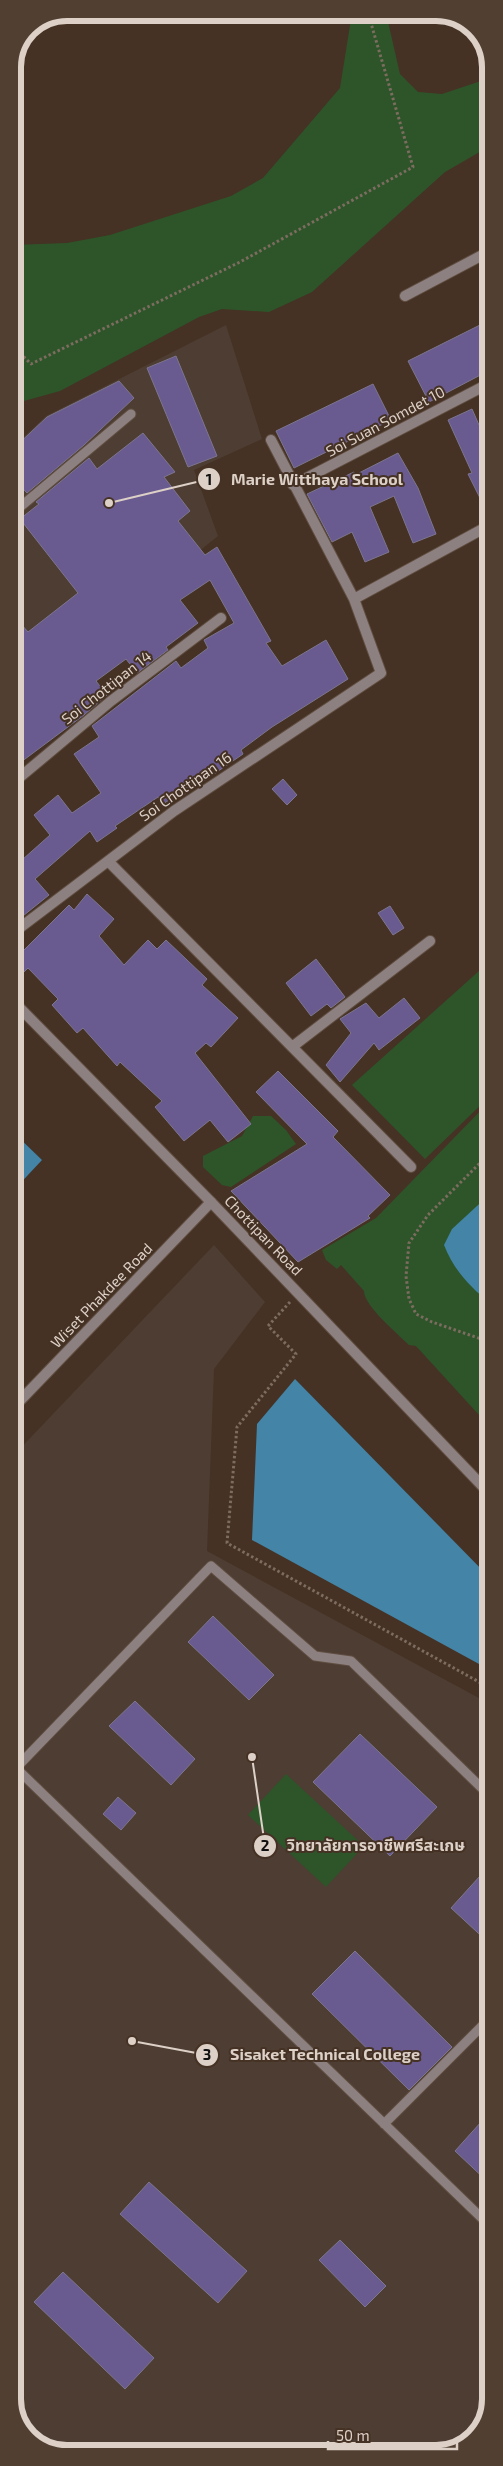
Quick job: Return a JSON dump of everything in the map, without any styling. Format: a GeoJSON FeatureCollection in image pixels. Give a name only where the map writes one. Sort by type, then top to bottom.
{"type":"FeatureCollection","features":[{"type":"Feature","properties":{"kind":"street"},"geometry":{"type":"LineString","coordinates":[[405,296],[482,255]]}},
{"type":"Feature","properties":{"kind":"street","name":"Soi Suan Somdet 10"},"geometry":{"type":"LineString","coordinates":[[293,485],[482,387]]}},
{"type":"Feature","properties":{"kind":"street"},"geometry":{"type":"LineString","coordinates":[[271,440],[354,599],[482,529]]}},
{"type":"Feature","properties":{"kind":"street","name":"Soi Chottipan 16"},"geometry":{"type":"LineString","coordinates":[[21,927],[174,811],[381,672],[354,599]]}},
{"type":"Feature","properties":{"kind":"street","name":"Soi Chottipan 14"},"geometry":{"type":"LineString","coordinates":[[21,776],[111,701],[220,618]]}},
{"type":"Feature","properties":{"kind":"street"},"geometry":{"type":"LineString","coordinates":[[108,860],[411,1167]]}},
{"type":"Feature","properties":{"kind":"street"},"geometry":{"type":"LineString","coordinates":[[292,1047],[430,941]]}},
{"type":"Feature","properties":{"kind":"street","name":"Chottipan Road"},"geometry":{"type":"LineString","coordinates":[[21,1009],[211,1202],[482,1486]]}},
{"type":"Feature","properties":{"kind":"street","name":"Wiset Phakdee Road"},"geometry":{"type":"LineString","coordinates":[[21,1400],[211,1202]]}},
{"type":"Feature","properties":{"kind":"lane"},"geometry":{"type":"LineString","coordinates":[[21,506],[131,414]]}},
{"type":"Feature","properties":{"kind":"lane"},"geometry":{"type":"LineString","coordinates":[[21,1763],[211,1566],[315,1656],[351,1661],[482,1788]]}},
{"type":"Feature","properties":{"kind":"lane"},"geometry":{"type":"LineString","coordinates":[[21,1773],[482,2218]]}},
{"type":"Feature","properties":{"kind":"lane"},"geometry":{"type":"LineString","coordinates":[[384,2124],[482,2026]]}},
{"type":"Feature","properties":{"kind":"path"},"geometry":{"type":"LineString","coordinates":[[21,354],[31,364],[240,262],[413,167],[370,21]]}},
{"type":"Feature","properties":{"kind":"path"},"geometry":{"type":"LineString","coordinates":[[482,1162],[428,1214],[409,1243],[406,1276],[408,1299],[416,1314],[432,1322],[482,1339]]}},
{"type":"Feature","properties":{"kind":"path"},"geometry":{"type":"LineString","coordinates":[[299,1293],[268,1326],[296,1354],[237,1427],[227,1543],[482,1684]]}},
{"type":"Feature","properties":{"kind":"shaded area"},"geometry":{"type":"Polygon","coordinates":[[[226,325],[262,439],[194,470],[218,536],[21,695],[21,439],[46,416],[226,325]]]}},
{"type":"Feature","properties":{"kind":"shaded area"},"geometry":{"type":"Polygon","coordinates":[[[214,1245],[265,1302],[214,1369],[207,1551],[482,1700],[482,2399],[476,2422],[459,2439],[436,2445],[64,2445],[44,2439],[27,2422],[21,2399],[21,1448],[214,1245]]]}},
{"type":"Feature","properties":{"kind":"green space"},"geometry":{"type":"Polygon","coordinates":[[[351,21],[388,21],[400,74],[418,92],[442,94],[482,81],[482,151],[445,172],[312,292],[269,312],[222,309],[199,317],[60,391],[21,402],[21,245],[67,243],[110,235],[231,196],[263,178],[340,88],[351,21]]]}},
{"type":"Feature","properties":{"kind":"green space"},"geometry":{"type":"Polygon","coordinates":[[[479,971],[482,974],[482,1104],[425,1159],[352,1085],[479,971]]]}},
{"type":"Feature","properties":{"kind":"green space"},"geometry":{"type":"Polygon","coordinates":[[[482,1109],[482,1418],[416,1346],[409,1345],[382,1320],[369,1304],[364,1291],[341,1265],[337,1269],[326,1260],[322,1250],[376,1218],[482,1109]]]}},
{"type":"Feature","properties":{"kind":"green space"},"geometry":{"type":"Polygon","coordinates":[[[253,1116],[271,1116],[286,1130],[296,1144],[231,1187],[222,1185],[203,1167],[203,1156],[242,1136],[253,1116]]]}},
{"type":"Feature","properties":{"kind":"green space"},"geometry":{"type":"Polygon","coordinates":[[[286,1774],[364,1846],[326,1887],[248,1815],[286,1774]]]}},
{"type":"Feature","properties":{"kind":"water"},"geometry":{"type":"Polygon","coordinates":[[[21,1140],[42,1160],[21,1182],[21,1140]]]}},
{"type":"Feature","properties":{"kind":"water"},"geometry":{"type":"Polygon","coordinates":[[[482,1201],[482,1296],[463,1277],[448,1254],[444,1245],[452,1229],[482,1201]]]}},
{"type":"Feature","properties":{"kind":"water"},"geometry":{"type":"Polygon","coordinates":[[[295,1379],[482,1570],[482,1666],[252,1540],[257,1424],[295,1379]]]}},
{"type":"Feature","properties":{"kind":"building"},"geometry":{"type":"Polygon","coordinates":[[[482,324],[482,374],[429,402],[408,361],[482,324]]]}},
{"type":"Feature","properties":{"kind":"building"},"geometry":{"type":"Polygon","coordinates":[[[176,356],[217,456],[188,467],[147,368],[176,356]]]}},
{"type":"Feature","properties":{"kind":"building"},"geometry":{"type":"Polygon","coordinates":[[[119,381],[134,398],[84,445],[27,493],[21,487],[21,441],[47,417],[119,381]]]}},
{"type":"Feature","properties":{"kind":"building"},"geometry":{"type":"Polygon","coordinates":[[[373,384],[391,420],[294,468],[276,431],[373,384]]]}},
{"type":"Feature","properties":{"kind":"building"},"geometry":{"type":"Polygon","coordinates":[[[472,409],[479,425],[482,423],[482,502],[468,474],[472,473],[448,420],[472,409]]]}},
{"type":"Feature","properties":{"kind":"building"},"geometry":{"type":"Polygon","coordinates":[[[143,433],[175,472],[164,477],[190,511],[178,521],[205,555],[217,547],[271,641],[266,643],[282,666],[326,640],[348,679],[272,727],[241,750],[243,754],[182,796],[180,793],[163,804],[158,797],[115,826],[117,828],[97,842],[90,831],[35,879],[49,895],[21,918],[21,861],[50,835],[34,815],[58,795],[72,813],[101,793],[74,754],[99,737],[92,726],[176,661],[181,668],[208,648],[204,640],[234,623],[210,580],[180,600],[198,623],[166,647],[168,650],[137,673],[126,659],[96,681],[107,695],[84,715],[21,762],[21,624],[28,632],[78,593],[21,518],[39,504],[36,502],[89,458],[97,469],[143,433]]]}},
{"type":"Feature","properties":{"kind":"building"},"geometry":{"type":"Polygon","coordinates":[[[398,453],[418,488],[436,534],[413,543],[394,496],[370,507],[389,552],[365,562],[352,532],[332,542],[307,494],[354,472],[355,475],[398,453]]]}},
{"type":"Feature","properties":{"kind":"building"},"geometry":{"type":"Polygon","coordinates":[[[283,779],[297,795],[287,805],[272,789],[283,779]]]}},
{"type":"Feature","properties":{"kind":"building"},"geometry":{"type":"Polygon","coordinates":[[[87,894],[114,919],[99,936],[124,965],[148,940],[157,949],[166,940],[207,979],[202,985],[238,1018],[211,1047],[206,1043],[195,1053],[251,1124],[228,1142],[210,1120],[184,1141],[155,1107],[162,1101],[120,1062],[117,1066],[83,1028],[77,1033],[52,1005],[58,999],[28,968],[21,975],[21,953],[69,905],[74,910],[87,894]]]}},
{"type":"Feature","properties":{"kind":"building"},"geometry":{"type":"Polygon","coordinates":[[[390,906],[404,928],[393,935],[378,913],[390,906]]]}},
{"type":"Feature","properties":{"kind":"building"},"geometry":{"type":"Polygon","coordinates":[[[316,959],[345,997],[331,1008],[327,1004],[311,1016],[286,983],[316,959]]]}},
{"type":"Feature","properties":{"kind":"building"},"geometry":{"type":"Polygon","coordinates":[[[404,998],[420,1018],[379,1050],[374,1043],[340,1082],[326,1065],[351,1033],[340,1019],[366,1003],[379,1018],[404,998]]]}},
{"type":"Feature","properties":{"kind":"building"},"geometry":{"type":"Polygon","coordinates":[[[278,1071],[338,1131],[333,1137],[390,1195],[368,1216],[370,1218],[298,1262],[231,1191],[307,1144],[256,1092],[278,1071]]]}},
{"type":"Feature","properties":{"kind":"building"},"geometry":{"type":"Polygon","coordinates":[[[213,1616],[274,1675],[249,1700],[188,1642],[213,1616]]]}},
{"type":"Feature","properties":{"kind":"building"},"geometry":{"type":"Polygon","coordinates":[[[135,1701],[195,1759],[171,1785],[109,1726],[135,1701]]]}},
{"type":"Feature","properties":{"kind":"building"},"geometry":{"type":"Polygon","coordinates":[[[360,1734],[437,1807],[390,1856],[313,1782],[360,1734]]]}},
{"type":"Feature","properties":{"kind":"building"},"geometry":{"type":"Polygon","coordinates":[[[118,1797],[136,1813],[121,1830],[103,1814],[118,1797]]]}},
{"type":"Feature","properties":{"kind":"building"},"geometry":{"type":"Polygon","coordinates":[[[482,1874],[482,1937],[451,1908],[482,1874]]]}},
{"type":"Feature","properties":{"kind":"building"},"geometry":{"type":"Polygon","coordinates":[[[355,1951],[452,2047],[409,2090],[312,1994],[355,1951]]]}},
{"type":"Feature","properties":{"kind":"building"},"geometry":{"type":"Polygon","coordinates":[[[482,2121],[482,2176],[455,2151],[482,2121]]]}},
{"type":"Feature","properties":{"kind":"building"},"geometry":{"type":"Polygon","coordinates":[[[149,2182],[247,2271],[218,2303],[120,2214],[149,2182]]]}},
{"type":"Feature","properties":{"kind":"building"},"geometry":{"type":"Polygon","coordinates":[[[340,2240],[386,2286],[365,2307],[319,2260],[340,2240]]]}},
{"type":"Feature","properties":{"kind":"building"},"geometry":{"type":"Polygon","coordinates":[[[63,2272],[154,2358],[125,2389],[34,2302],[63,2272]]]}},
{"type":"Feature","properties":{"kind":"place","name":"Marie Witthaya School"},"geometry":{"type":"Point","coordinates":[109,503]}},
{"type":"Feature","properties":{"kind":"place","name":"วิทยาลัยการอาชีพศรีสะเกษ"},"geometry":{"type":"Point","coordinates":[252,1757]}},
{"type":"Feature","properties":{"kind":"place","name":"Sisaket Technical College"},"geometry":{"type":"Point","coordinates":[132,2041]}}]}
